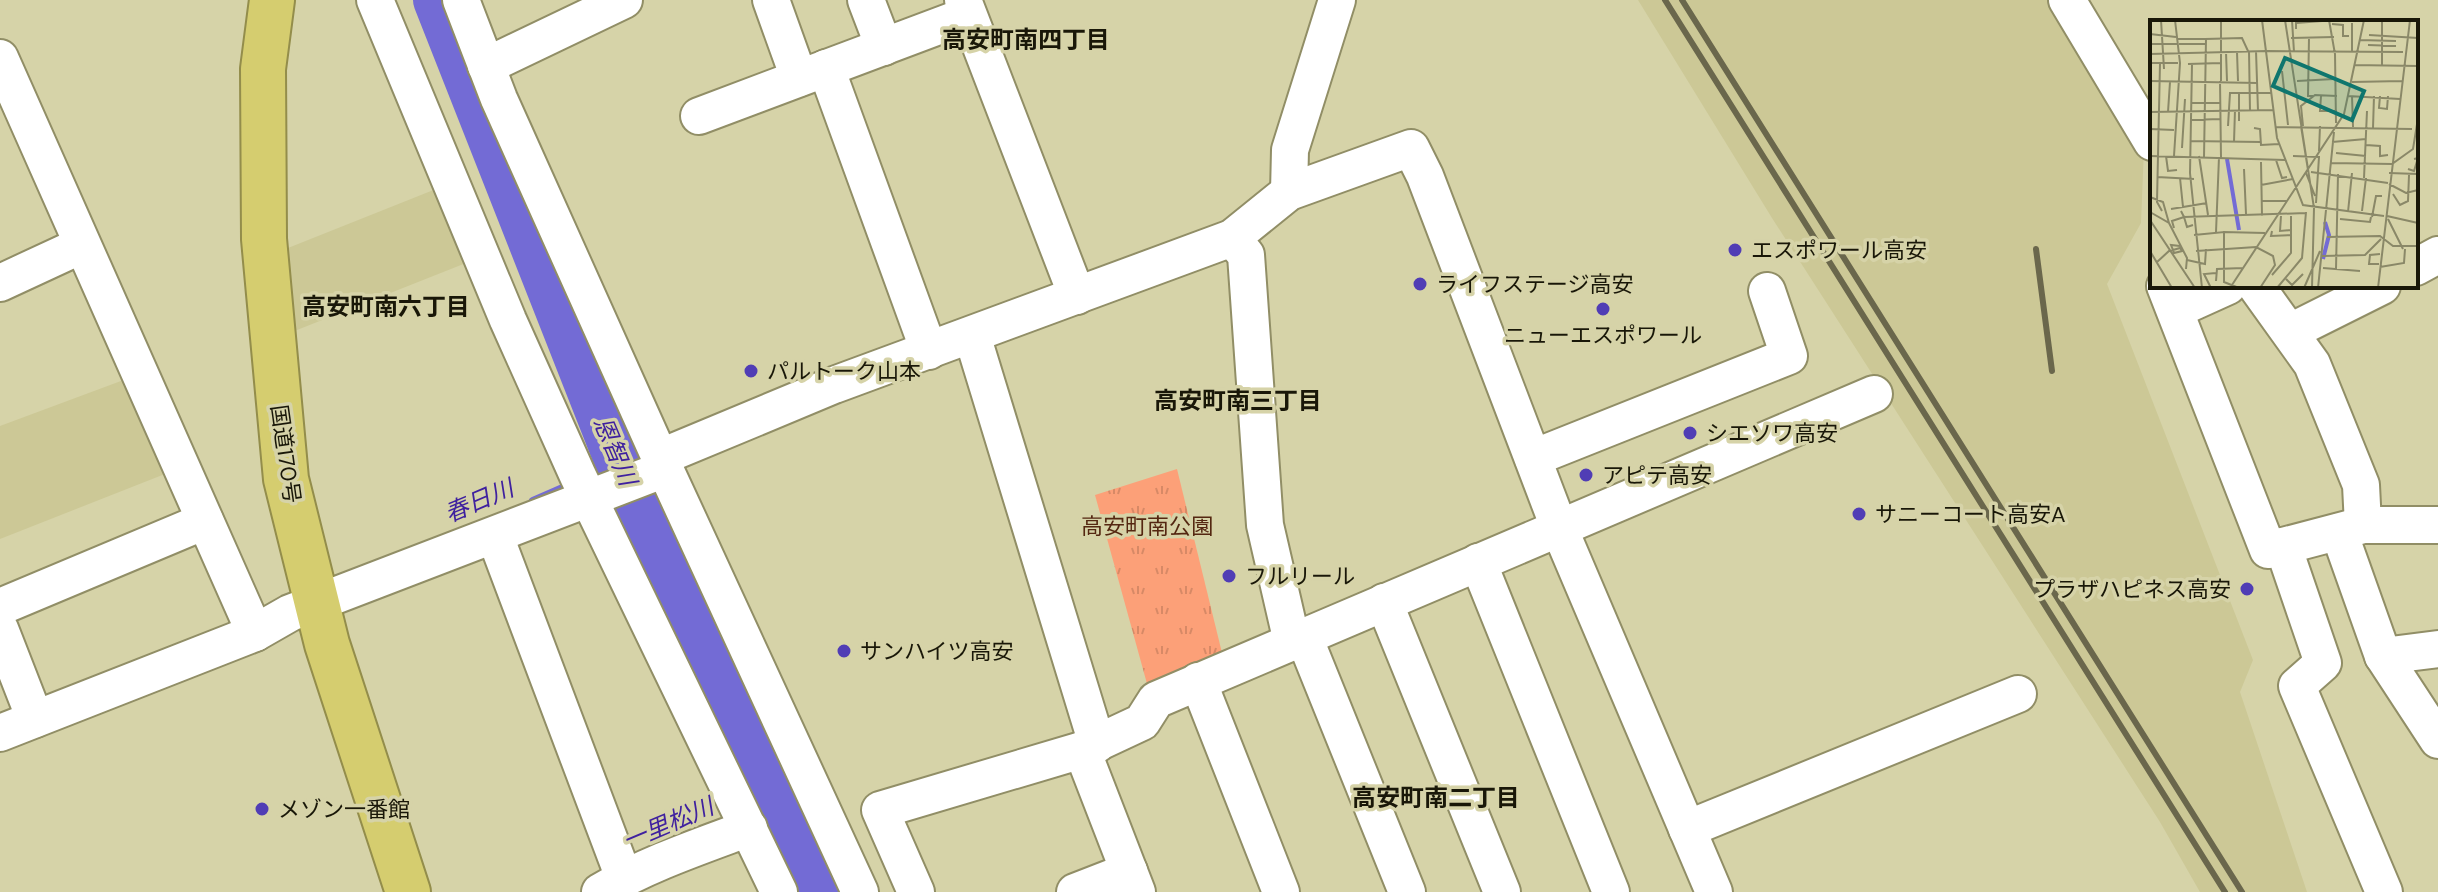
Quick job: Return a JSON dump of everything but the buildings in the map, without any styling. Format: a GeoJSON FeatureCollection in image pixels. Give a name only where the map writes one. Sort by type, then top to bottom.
{"type":"FeatureCollection","features":[{"type":"Feature","properties":{"kind":"highway","name":"国道170号"},"geometry":{"type":"LineString","coordinates":[[243,0],[237,65],[235,242],[261,483],[287,617],[378,892]]}},
{"type":"Feature","properties":{"kind":"highway","name":"国道170号"},"geometry":{"type":"LineString","coordinates":[[272,0],[263,69],[264,239],[286,479],[287,617]]}},
{"type":"Feature","properties":{"kind":"highway","name":"国道170号"},"geometry":{"type":"LineString","coordinates":[[287,617],[327,644],[408,892]]}},
{"type":"Feature","properties":{"kind":"street"},"geometry":{"type":"LineString","coordinates":[[375,0],[508,320],[779,892]]}},
{"type":"Feature","properties":{"kind":"street"},"geometry":{"type":"LineString","coordinates":[[461,0],[486,66],[663,463],[860,892]]}},
{"type":"Feature","properties":{"kind":"street"},"geometry":{"type":"LineString","coordinates":[[486,66],[624,0]]}},
{"type":"Feature","properties":{"kind":"street"},"geometry":{"type":"LineString","coordinates":[[771,0],[813,73],[929,351]]}},
{"type":"Feature","properties":{"kind":"street"},"geometry":{"type":"LineString","coordinates":[[866,0],[884,47]]}},
{"type":"Feature","properties":{"kind":"street"},"geometry":{"type":"LineString","coordinates":[[1289,192],[1290,150],[1337,0]]}},
{"type":"Feature","properties":{"kind":"street"},"geometry":{"type":"LineString","coordinates":[[2067,0],[2150,139]]}},
{"type":"Feature","properties":{"kind":"street"},"geometry":{"type":"LineString","coordinates":[[699,116],[884,47],[966,8],[1077,296]]}},
{"type":"Feature","properties":{"kind":"street"},"geometry":{"type":"LineString","coordinates":[[0,58],[205,521],[287,617]]}},
{"type":"Feature","properties":{"kind":"street"},"geometry":{"type":"LineString","coordinates":[[0,733],[495,536],[587,489],[663,463],[834,385],[1232,238],[1289,192],[1411,148],[1425,176],[1560,530],[1714,892]]}},
{"type":"Feature","properties":{"kind":"street"},"geometry":{"type":"LineString","coordinates":[[1232,238],[1246,255],[1265,525],[1298,639],[1407,892]]}},
{"type":"Feature","properties":{"kind":"street"},"geometry":{"type":"LineString","coordinates":[[0,283],[82,245]]}},
{"type":"Feature","properties":{"kind":"street"},"geometry":{"type":"LineString","coordinates":[[2418,266],[2438,255]]}},
{"type":"Feature","properties":{"kind":"street"},"geometry":{"type":"LineString","coordinates":[[2218,288],[2170,298],[2268,550],[2351,528],[2438,525]]}},
{"type":"Feature","properties":{"kind":"street"},"geometry":{"type":"LineString","coordinates":[[2257,288],[2312,364],[2361,485],[2351,528],[2383,656],[2438,740]]}},
{"type":"Feature","properties":{"kind":"street"},"geometry":{"type":"LineString","coordinates":[[2290,332],[2378,288]]}},
{"type":"Feature","properties":{"kind":"street"},"geometry":{"type":"LineString","coordinates":[[1533,458],[1789,356],[1767,291]]}},
{"type":"Feature","properties":{"kind":"street"},"geometry":{"type":"LineString","coordinates":[[972,335],[1089,747],[1133,882],[1075,892]]}},
{"type":"Feature","properties":{"kind":"street"},"geometry":{"type":"LineString","coordinates":[[916,892],[880,810],[1089,747],[1142,722],[1156,700],[1198,681],[1560,530],[1874,394]]}},
{"type":"Feature","properties":{"kind":"street"},"geometry":{"type":"LineString","coordinates":[[0,607],[205,521]]}},
{"type":"Feature","properties":{"kind":"street"},"geometry":{"type":"LineString","coordinates":[[495,536],[615,875],[745,819]]}},
{"type":"Feature","properties":{"kind":"street"},"geometry":{"type":"LineString","coordinates":[[2283,546],[2323,663],[2297,686],[2384,892]]}},
{"type":"Feature","properties":{"kind":"street"},"geometry":{"type":"LineString","coordinates":[[1478,562],[1611,892]]}},
{"type":"Feature","properties":{"kind":"street"},"geometry":{"type":"LineString","coordinates":[[1384,602],[1502,892]]}},
{"type":"Feature","properties":{"kind":"street"},"geometry":{"type":"LineString","coordinates":[[0,629],[35,719]]}},
{"type":"Feature","properties":{"kind":"street"},"geometry":{"type":"LineString","coordinates":[[2383,656],[2438,649]]}},
{"type":"Feature","properties":{"kind":"street"},"geometry":{"type":"LineString","coordinates":[[1198,681],[1281,892]]}},
{"type":"Feature","properties":{"kind":"street"},"geometry":{"type":"LineString","coordinates":[[1687,829],[2018,694]]}},
{"type":"Feature","properties":{"kind":"shaded area"},"geometry":{"type":"Polygon","coordinates":[[[1638,0],[2050,0],[2144,148],[2141,223],[2107,284],[2253,660],[2240,692],[2307,892],[2200,892],[2160,822],[1772,218],[1638,0]]]}},
{"type":"Feature","properties":{"kind":"shaded area"},"geometry":{"type":"Polygon","coordinates":[[[436,189],[466,263],[292,332],[288,248],[436,189]]]}},
{"type":"Feature","properties":{"kind":"shaded area"},"geometry":{"type":"Polygon","coordinates":[[[129,378],[170,472],[0,539],[0,426],[129,378]]]}},
{"type":"Feature","properties":{"kind":"green space","name":"高安町南公園"},"geometry":{"type":"Polygon","coordinates":[[[1177,469],[1224,661],[1149,691],[1095,495],[1177,469]]]}},
{"type":"Feature","properties":{"kind":"waterway","name":"恩智川"},"geometry":{"type":"LineString","coordinates":[[436,0],[619,465],[817,892]]}},
{"type":"Feature","properties":{"kind":"waterway","name":"春日川"},"geometry":{"type":"LineString","coordinates":[[588,478],[619,465]]}},
{"type":"Feature","properties":{"kind":"waterway","name":"春日川"},"geometry":{"type":"LineString","coordinates":[[533,501],[572,484]]}},
{"type":"Feature","properties":{"kind":"waterway","name":"一里松川"},"geometry":{"type":"LineString","coordinates":[[750,811],[775,800]]}},
{"type":"Feature","properties":{"kind":"railway"},"geometry":{"type":"LineString","coordinates":[[1665,0],[2225,892]]}},
{"type":"Feature","properties":{"kind":"railway"},"geometry":{"type":"LineString","coordinates":[[1682,0],[2242,892]]}},
{"type":"Feature","properties":{"kind":"railway"},"geometry":{"type":"LineString","coordinates":[[2036,249],[2052,371]]}},
{"type":"Feature","properties":{"kind":"place","name":"エスポワール高安"},"geometry":{"type":"Point","coordinates":[1735,250]}},
{"type":"Feature","properties":{"kind":"place","name":"ライフステージ高安"},"geometry":{"type":"Point","coordinates":[1420,284]}},
{"type":"Feature","properties":{"kind":"place","name":"ニューエスポワール"},"geometry":{"type":"Point","coordinates":[1603,309]}},
{"type":"Feature","properties":{"kind":"place","name":"パルトーク山本"},"geometry":{"type":"Point","coordinates":[751,371]}},
{"type":"Feature","properties":{"kind":"place","name":"シエソワ高安"},"geometry":{"type":"Point","coordinates":[1690,433]}},
{"type":"Feature","properties":{"kind":"place","name":"アピテ高安"},"geometry":{"type":"Point","coordinates":[1586,475]}},
{"type":"Feature","properties":{"kind":"place","name":"サニーコート高安A"},"geometry":{"type":"Point","coordinates":[1859,514]}},
{"type":"Feature","properties":{"kind":"place","name":"フルリール"},"geometry":{"type":"Point","coordinates":[1229,576]}},
{"type":"Feature","properties":{"kind":"place","name":"プラザハピネス高安"},"geometry":{"type":"Point","coordinates":[2247,589]}},
{"type":"Feature","properties":{"kind":"place","name":"サンハイツ高安"},"geometry":{"type":"Point","coordinates":[844,651]}},
{"type":"Feature","properties":{"kind":"place","name":"メゾン一番館"},"geometry":{"type":"Point","coordinates":[262,809]}},
{"type":"Feature","properties":{"kind":"district","name":"高安町南四丁目"},"geometry":{"type":"Point","coordinates":[1026,40]}},
{"type":"Feature","properties":{"kind":"district","name":"高安町南六丁目"},"geometry":{"type":"Point","coordinates":[386,307]}},
{"type":"Feature","properties":{"kind":"district","name":"高安町南三丁目"},"geometry":{"type":"Point","coordinates":[1238,401]}},
{"type":"Feature","properties":{"kind":"district","name":"高安町南二丁目"},"geometry":{"type":"Point","coordinates":[1436,798]}}]}
